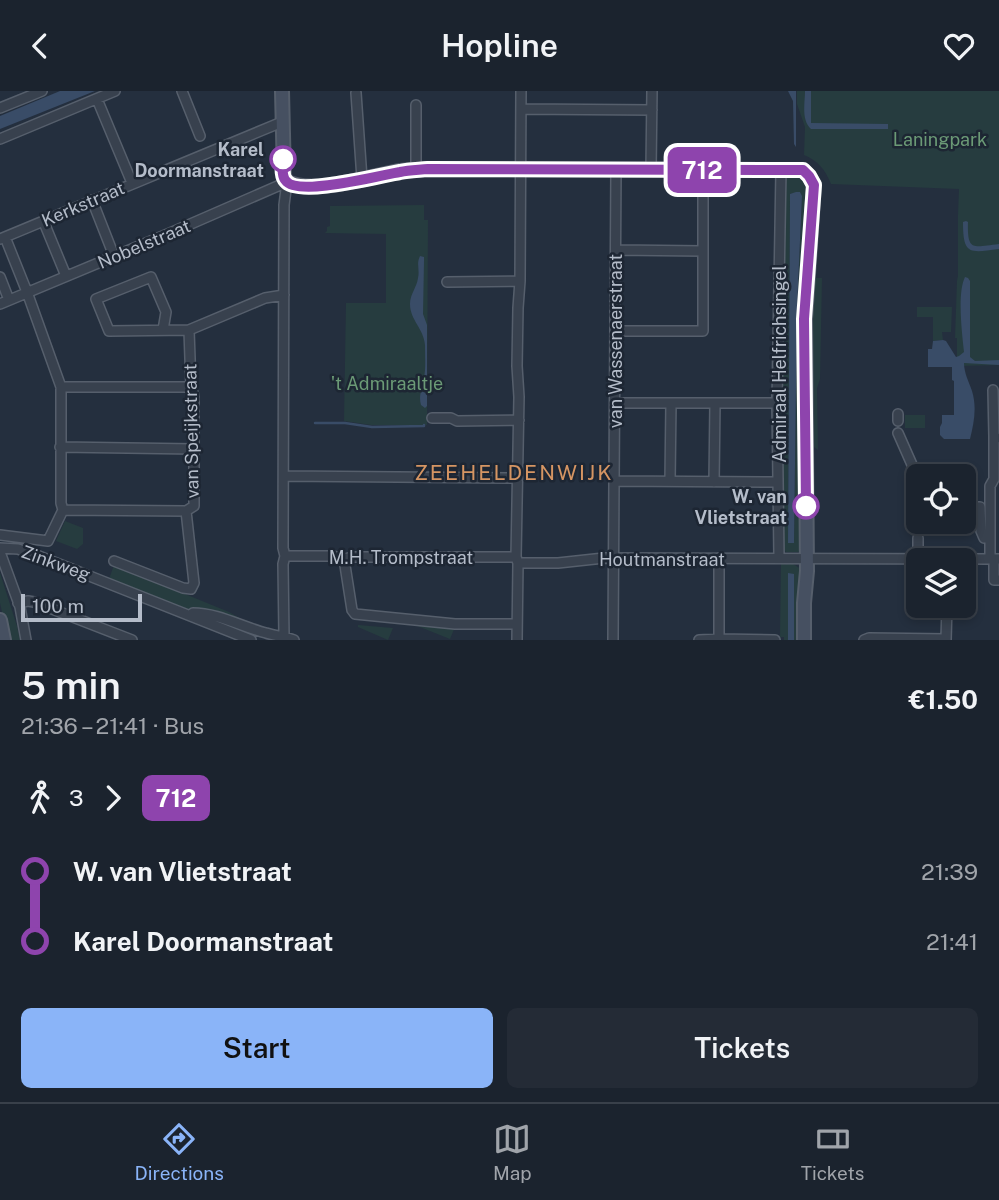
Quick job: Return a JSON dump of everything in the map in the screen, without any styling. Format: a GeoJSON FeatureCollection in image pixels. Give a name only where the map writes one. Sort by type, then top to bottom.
{"type":"FeatureCollection","features":[{"type":"Feature","properties":{"kind":"street"},"geometry":{"type":"LineString","coordinates":[[0,108],[41,91]]}},
{"type":"Feature","properties":{"kind":"street"},"geometry":{"type":"LineString","coordinates":[[0,139],[115,91]]}},
{"type":"Feature","properties":{"kind":"street"},"geometry":{"type":"LineString","coordinates":[[182,91],[200,136]]}},
{"type":"Feature","properties":{"kind":"street"},"geometry":{"type":"LineString","coordinates":[[282,91],[284,176],[287,182],[284,205],[284,636]]}},
{"type":"Feature","properties":{"kind":"street"},"geometry":{"type":"LineString","coordinates":[[517,640],[517,343],[521,91]]}},
{"type":"Feature","properties":{"kind":"street"},"geometry":{"type":"LineString","coordinates":[[651,169],[652,91]]}},
{"type":"Feature","properties":{"kind":"street"},"geometry":{"type":"LineString","coordinates":[[356,93],[362,179]]}},
{"type":"Feature","properties":{"kind":"street"},"geometry":{"type":"LineString","coordinates":[[97,99],[132,183]]}},
{"type":"Feature","properties":{"kind":"street"},"geometry":{"type":"LineString","coordinates":[[416,105],[416,170]]}},
{"type":"Feature","properties":{"kind":"street"},"geometry":{"type":"LineString","coordinates":[[521,109],[652,110]]}},
{"type":"Feature","properties":{"kind":"street","name":"Kerkstraat"},"geometry":{"type":"LineString","coordinates":[[3,238],[282,122]]}},
{"type":"Feature","properties":{"kind":"street","name":"van Wassenaerstraat"},"geometry":{"type":"LineString","coordinates":[[613,640],[616,169]]}},
{"type":"Feature","properties":{"kind":"street"},"geometry":{"type":"LineString","coordinates":[[287,182],[297,186],[327,186],[416,170],[803,170],[813,182],[804,319],[804,640]]}},
{"type":"Feature","properties":{"kind":"street"},"geometry":{"type":"LineString","coordinates":[[615,331],[703,331],[703,170]]}},
{"type":"Feature","properties":{"kind":"street","name":"Admiraal Helfrichsingel"},"geometry":{"type":"LineString","coordinates":[[779,557],[780,170]]}},
{"type":"Feature","properties":{"kind":"street","name":"Nobelstraat"},"geometry":{"type":"LineString","coordinates":[[4,302],[287,182]]}},
{"type":"Feature","properties":{"kind":"street"},"geometry":{"type":"LineString","coordinates":[[92,200],[114,256]]}},
{"type":"Feature","properties":{"kind":"street"},"geometry":{"type":"LineString","coordinates":[[46,225],[66,276]]}},
{"type":"Feature","properties":{"kind":"street"},"geometry":{"type":"LineString","coordinates":[[0,535],[48,541],[63,510],[61,387],[27,292],[3,238]]}},
{"type":"Feature","properties":{"kind":"street"},"geometry":{"type":"LineString","coordinates":[[616,250],[703,251]]}},
{"type":"Feature","properties":{"kind":"street"},"geometry":{"type":"LineString","coordinates":[[0,277],[4,302]]}},
{"type":"Feature","properties":{"kind":"street"},"geometry":{"type":"LineString","coordinates":[[163,331],[166,312],[151,277],[96,299],[108,331],[163,331],[189,330],[265,297],[284,295]]}},
{"type":"Feature","properties":{"kind":"street"},"geometry":{"type":"LineString","coordinates":[[447,282],[520,281]]}},
{"type":"Feature","properties":{"kind":"street","name":"van Speijkstraat"},"geometry":{"type":"LineString","coordinates":[[114,561],[183,588],[191,589],[194,583],[187,511],[194,506],[194,396],[191,387],[189,330]]}},
{"type":"Feature","properties":{"kind":"street"},"geometry":{"type":"LineString","coordinates":[[61,387],[191,387]]}},
{"type":"Feature","properties":{"kind":"street"},"geometry":{"type":"LineString","coordinates":[[993,390],[997,439],[994,479],[990,486],[994,580],[999,580]]}},
{"type":"Feature","properties":{"kind":"street"},"geometry":{"type":"LineString","coordinates":[[614,403],[778,403]]}},
{"type":"Feature","properties":{"kind":"street"},"geometry":{"type":"LineString","coordinates":[[670,481],[671,403]]}},
{"type":"Feature","properties":{"kind":"street"},"geometry":{"type":"LineString","coordinates":[[715,403],[715,482]]}},
{"type":"Feature","properties":{"kind":"street"},"geometry":{"type":"LineString","coordinates":[[432,418],[452,418],[457,421],[519,420]]}},
{"type":"Feature","properties":{"kind":"street"},"geometry":{"type":"LineString","coordinates":[[898,433],[912,464]]}},
{"type":"Feature","properties":{"kind":"street"},"geometry":{"type":"LineString","coordinates":[[60,447],[194,449]]}},
{"type":"Feature","properties":{"kind":"street"},"geometry":{"type":"LineString","coordinates":[[284,477],[517,478]]}},
{"type":"Feature","properties":{"kind":"street"},"geometry":{"type":"LineString","coordinates":[[614,481],[778,482]]}},
{"type":"Feature","properties":{"kind":"street"},"geometry":{"type":"LineString","coordinates":[[976,507],[980,507],[984,538]]}},
{"type":"Feature","properties":{"kind":"street"},"geometry":{"type":"LineString","coordinates":[[63,510],[187,511]]}},
{"type":"Feature","properties":{"kind":"street"},"geometry":{"type":"LineString","coordinates":[[918,538],[918,548]]}},
{"type":"Feature","properties":{"kind":"street","name":"Zinkweg"},"geometry":{"type":"LineString","coordinates":[[0,550],[13,548],[39,556],[251,640]]}},
{"type":"Feature","properties":{"kind":"street"},"geometry":{"type":"LineString","coordinates":[[0,550],[18,603],[26,640]]}},
{"type":"Feature","properties":{"kind":"street","name":"M.H. Trompstraat"},"geometry":{"type":"LineString","coordinates":[[285,556],[517,560]]}},
{"type":"Feature","properties":{"kind":"street","name":"Houtmanstraat"},"geometry":{"type":"LineString","coordinates":[[517,560],[558,563],[604,558],[906,558]]}},
{"type":"Feature","properties":{"kind":"street"},"geometry":{"type":"LineString","coordinates":[[719,558],[719,639]]}},
{"type":"Feature","properties":{"kind":"street"},"geometry":{"type":"LineString","coordinates":[[344,559],[352,610],[355,614],[455,624],[517,624]]}},
{"type":"Feature","properties":{"kind":"street","name":"Houtmanstraat"},"geometry":{"type":"LineString","coordinates":[[976,559],[994,559]]}},
{"type":"Feature","properties":{"kind":"street"},"geometry":{"type":"LineString","coordinates":[[18,603],[34,602],[132,640]]}},
{"type":"Feature","properties":{"kind":"street","name":"Zinkweg"},"geometry":{"type":"LineString","coordinates":[[188,614],[209,615],[269,635],[294,640]]}},
{"type":"Feature","properties":{"kind":"street"},"geometry":{"type":"LineString","coordinates":[[868,639],[947,639],[947,618]]}},
{"type":"Feature","properties":{"kind":"street"},"geometry":{"type":"LineString","coordinates":[[0,620],[4,640]]}},
{"type":"Feature","properties":{"kind":"street"},"geometry":{"type":"LineString","coordinates":[[699,640],[775,640]]}},
{"type":"Feature","properties":{"kind":"green space","name":"Laningpark"},"geometry":{"type":"Polygon","coordinates":[[[797,91],[999,91],[999,365],[957,366],[955,338],[959,189],[831,184],[820,166],[804,155],[805,127],[797,104],[797,91]]]}},
{"type":"Feature","properties":{"kind":"green space"},"geometry":{"type":"Polygon","coordinates":[[[786,176],[802,178],[808,185],[799,517],[801,549],[798,552],[786,552],[782,547],[783,182],[786,176]],[[800,192],[790,194],[788,543],[794,542],[797,308],[802,197],[800,192]]]}},
{"type":"Feature","properties":{"kind":"green space","name":"'t Admiraaltje"},"geometry":{"type":"Polygon","coordinates":[[[424,205],[424,220],[428,220],[427,425],[371,425],[344,421],[346,303],[386,303],[386,234],[325,233],[330,226],[330,206],[424,205]]]}},
{"type":"Feature","properties":{"kind":"green space"},"geometry":{"type":"Polygon","coordinates":[[[814,278],[822,278],[820,379],[817,388],[818,450],[810,444],[809,321],[814,278]]]}},
{"type":"Feature","properties":{"kind":"green space"},"geometry":{"type":"Polygon","coordinates":[[[917,307],[952,307],[951,332],[942,332],[943,340],[933,341],[933,317],[917,317],[917,307]]]}},
{"type":"Feature","properties":{"kind":"green space"},"geometry":{"type":"Polygon","coordinates":[[[905,415],[925,415],[925,428],[905,428],[905,415]]]}},
{"type":"Feature","properties":{"kind":"green space"},"geometry":{"type":"Polygon","coordinates":[[[65,521],[83,528],[83,544],[77,549],[56,541],[65,521]]]}},
{"type":"Feature","properties":{"kind":"green space"},"geometry":{"type":"Polygon","coordinates":[[[781,562],[790,562],[801,569],[800,640],[794,640],[794,574],[788,574],[788,640],[780,637],[781,562]]]}},
{"type":"Feature","properties":{"kind":"green space"},"geometry":{"type":"Polygon","coordinates":[[[114,565],[229,612],[250,624],[202,611],[181,609],[109,579],[114,565]]]}},
{"type":"Feature","properties":{"kind":"green space"},"geometry":{"type":"Polygon","coordinates":[[[0,573],[20,640],[8,640],[0,603],[0,573]]]}},
{"type":"Feature","properties":{"kind":"green space"},"geometry":{"type":"Polygon","coordinates":[[[358,625],[393,628],[388,640],[358,625]]]}},
{"type":"Feature","properties":{"kind":"green space"},"geometry":{"type":"Polygon","coordinates":[[[415,625],[455,627],[450,639],[415,625]]]}},
{"type":"Feature","properties":{"kind":"water"},"geometry":{"type":"Polygon","coordinates":[[[60,91],[95,91],[0,129],[0,116],[60,91]]]}},
{"type":"Feature","properties":{"kind":"water"},"geometry":{"type":"Polygon","coordinates":[[[788,91],[796,91],[796,147],[793,101],[788,91]]]}},
{"type":"Feature","properties":{"kind":"water"},"geometry":{"type":"Polygon","coordinates":[[[805,91],[811,91],[811,123],[888,124],[888,129],[811,129],[805,116],[805,91]]]}},
{"type":"Feature","properties":{"kind":"water"},"geometry":{"type":"Polygon","coordinates":[[[800,192],[802,196],[797,308],[794,543],[788,543],[790,194],[800,192]]]}},
{"type":"Feature","properties":{"kind":"water"},"geometry":{"type":"Polygon","coordinates":[[[966,221],[969,239],[973,245],[999,244],[999,249],[974,251],[966,246],[963,222],[966,221]]]}},
{"type":"Feature","properties":{"kind":"water"},"geometry":{"type":"Polygon","coordinates":[[[420,256],[424,257],[423,314],[427,325],[425,408],[421,405],[420,398],[425,370],[425,345],[410,304],[417,281],[420,256]]]}},
{"type":"Feature","properties":{"kind":"water"},"geometry":{"type":"Polygon","coordinates":[[[965,277],[970,281],[970,357],[975,361],[999,360],[999,365],[964,363],[974,403],[970,439],[944,439],[940,435],[942,415],[954,415],[952,367],[928,367],[928,349],[932,349],[933,341],[943,340],[956,357],[964,352],[961,303],[965,277]]]}},
{"type":"Feature","properties":{"kind":"water"},"geometry":{"type":"Polygon","coordinates":[[[788,573],[794,574],[794,640],[788,640],[788,573]]]}},
{"type":"Feature","properties":{"kind":"waterway"},"geometry":{"type":"LineString","coordinates":[[315,423],[345,423],[372,427],[424,425]]}},
{"type":"Feature","properties":{"kind":"bus line","name":"712"},"geometry":{"type":"LineString","coordinates":[[283,159],[284,179],[297,186],[332,185],[403,171],[428,169],[803,170],[814,185],[804,319],[806,506]]}},
{"type":"Feature","properties":{"kind":"place","name":"Karel Doormanstraat"},"geometry":{"type":"Point","coordinates":[283,159]}},
{"type":"Feature","properties":{"kind":"place","name":"W. van Vlietstraat"},"geometry":{"type":"Point","coordinates":[806,506]}},
{"type":"Feature","properties":{"kind":"district","name":"ZEEHELDENWIJK"},"geometry":{"type":"Point","coordinates":[514,472]}}]}
